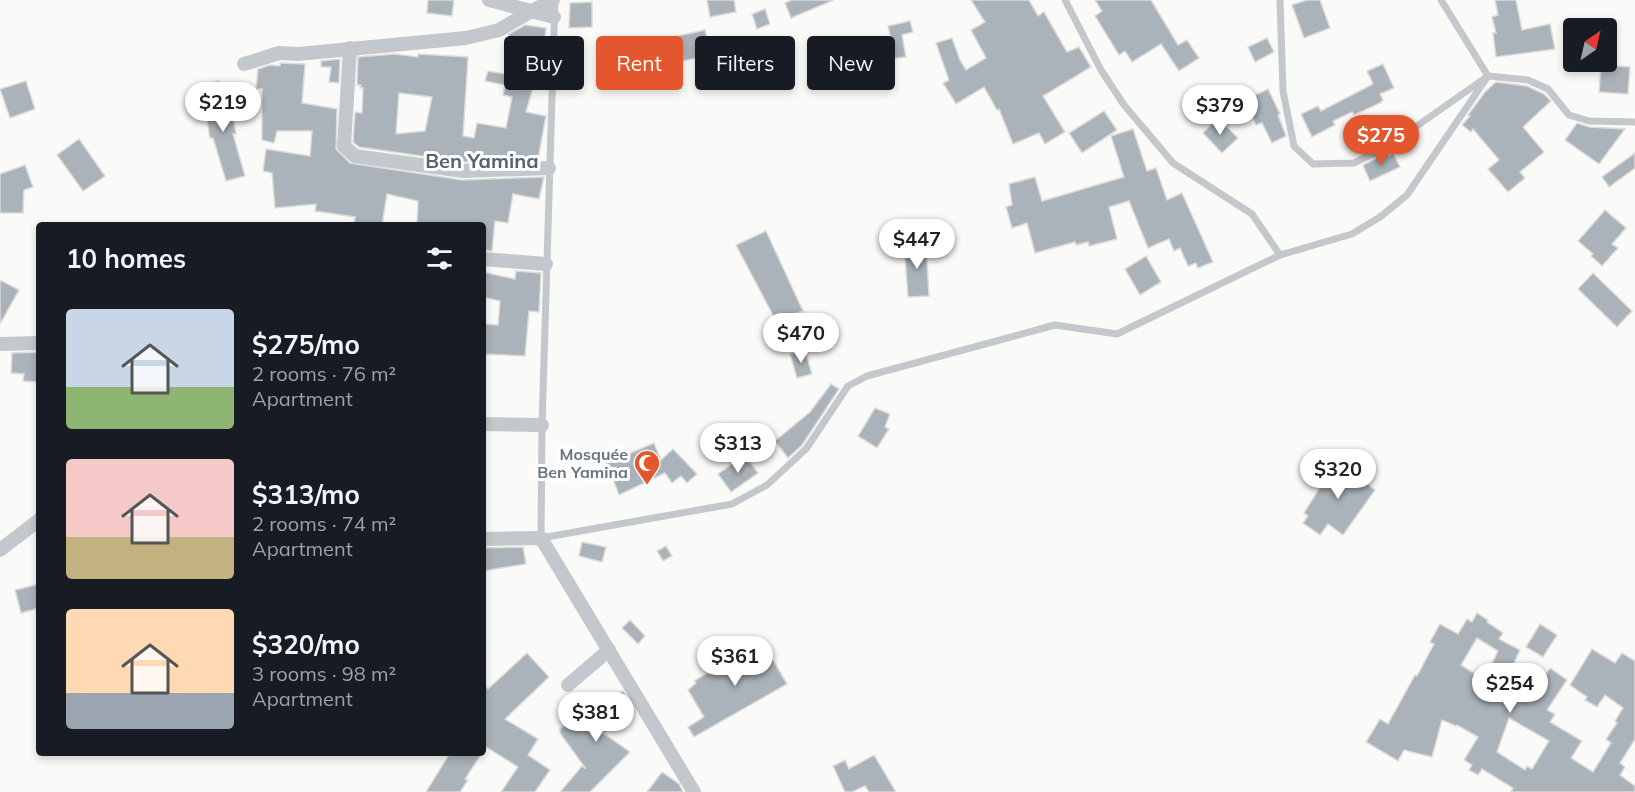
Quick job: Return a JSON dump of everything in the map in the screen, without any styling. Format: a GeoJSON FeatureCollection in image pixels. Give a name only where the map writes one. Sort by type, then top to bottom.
{"type":"FeatureCollection","features":[{"type":"Feature","properties":{"kind":"street"},"geometry":{"type":"LineString","coordinates":[[489,0],[554,17]]}},
{"type":"Feature","properties":{"kind":"street"},"geometry":{"type":"LineString","coordinates":[[244,64],[279,53],[298,54],[466,38],[499,30],[554,0]]}},
{"type":"Feature","properties":{"kind":"street"},"geometry":{"type":"LineString","coordinates":[[350,48],[344,146],[355,156],[462,171],[549,168]]}},
{"type":"Feature","properties":{"kind":"street"},"geometry":{"type":"LineString","coordinates":[[486,260],[546,264]]}},
{"type":"Feature","properties":{"kind":"street"},"geometry":{"type":"LineString","coordinates":[[0,344],[36,343]]}},
{"type":"Feature","properties":{"kind":"street"},"geometry":{"type":"LineString","coordinates":[[486,424],[542,425]]}},
{"type":"Feature","properties":{"kind":"street"},"geometry":{"type":"LineString","coordinates":[[0,550],[36,522]]}},
{"type":"Feature","properties":{"kind":"street"},"geometry":{"type":"LineString","coordinates":[[486,539],[541,538],[694,792]]}},
{"type":"Feature","properties":{"kind":"street"},"geometry":{"type":"LineString","coordinates":[[568,685],[609,650]]}},
{"type":"Feature","properties":{"kind":"lane"},"geometry":{"type":"LineString","coordinates":[[554,0],[541,538],[732,504],[767,485],[806,449],[848,386],[867,376],[1055,325],[1117,334],[1280,255],[1352,234],[1380,217],[1407,195],[1488,76]]}},
{"type":"Feature","properties":{"kind":"lane"},"geometry":{"type":"LineString","coordinates":[[1065,0],[1101,70],[1124,105],[1173,163],[1252,214],[1280,255]]}},
{"type":"Feature","properties":{"kind":"lane"},"geometry":{"type":"LineString","coordinates":[[1280,0],[1283,91],[1294,146],[1313,164],[1354,163],[1387,147],[1488,76],[1528,80],[1538,84],[1548,89],[1569,115],[1589,121],[1635,122]]}},
{"type":"Feature","properties":{"kind":"lane"},"geometry":{"type":"LineString","coordinates":[[1441,0],[1488,76]]}},
{"type":"Feature","properties":{"kind":"building"},"geometry":{"type":"Polygon","coordinates":[[[428,0],[454,0],[452,16],[427,13],[428,0]]]}},
{"type":"Feature","properties":{"kind":"building"},"geometry":{"type":"Polygon","coordinates":[[[707,0],[734,0],[736,12],[710,17],[707,0]]]}},
{"type":"Feature","properties":{"kind":"building"},"geometry":{"type":"Polygon","coordinates":[[[792,0],[834,0],[791,18],[785,3],[792,0]]]}},
{"type":"Feature","properties":{"kind":"building"},"geometry":{"type":"Polygon","coordinates":[[[971,0],[1029,0],[1038,16],[1044,12],[1067,52],[1079,47],[1091,67],[1043,96],[1065,132],[1045,144],[1039,133],[1013,144],[999,109],[997,110],[984,87],[956,104],[943,83],[949,80],[936,43],[952,38],[966,70],[986,58],[971,30],[985,22],[971,0]]]}},
{"type":"Feature","properties":{"kind":"building"},"geometry":{"type":"Polygon","coordinates":[[[1095,0],[1151,0],[1178,45],[1187,40],[1199,58],[1179,71],[1161,44],[1132,62],[1125,51],[1119,55],[1095,16],[1102,11],[1095,0]]]}},
{"type":"Feature","properties":{"kind":"building"},"geometry":{"type":"Polygon","coordinates":[[[1307,0],[1320,0],[1330,28],[1304,38],[1292,5],[1307,0]]]}},
{"type":"Feature","properties":{"kind":"building"},"geometry":{"type":"Polygon","coordinates":[[[1495,0],[1516,0],[1522,30],[1550,24],[1555,49],[1496,57],[1493,33],[1496,33],[1492,17],[1498,15],[1495,0]]]}},
{"type":"Feature","properties":{"kind":"building"},"geometry":{"type":"Polygon","coordinates":[[[592,2],[592,27],[569,28],[570,3],[592,2]]]}},
{"type":"Feature","properties":{"kind":"building"},"geometry":{"type":"Polygon","coordinates":[[[765,9],[770,24],[757,29],[752,14],[765,9]]]}},
{"type":"Feature","properties":{"kind":"building"},"geometry":{"type":"Polygon","coordinates":[[[910,21],[913,32],[902,35],[906,57],[895,58],[895,36],[890,36],[888,26],[910,21]]]}},
{"type":"Feature","properties":{"kind":"building"},"geometry":{"type":"Polygon","coordinates":[[[525,25],[546,28],[545,36],[509,36],[525,25]]]}},
{"type":"Feature","properties":{"kind":"building"},"geometry":{"type":"Polygon","coordinates":[[[705,30],[706,36],[695,36],[695,58],[683,61],[683,36],[678,36],[705,30]]]}},
{"type":"Feature","properties":{"kind":"building"},"geometry":{"type":"Polygon","coordinates":[[[1267,38],[1274,52],[1255,62],[1248,47],[1267,38]]]}},
{"type":"Feature","properties":{"kind":"building"},"geometry":{"type":"Polygon","coordinates":[[[395,54],[418,57],[418,54],[468,57],[463,136],[474,138],[477,123],[506,128],[512,97],[503,95],[504,90],[532,90],[526,112],[546,116],[538,159],[463,162],[359,147],[353,142],[355,112],[362,113],[363,88],[357,85],[358,57],[395,54]],[[399,93],[396,134],[425,131],[432,97],[399,93]]]}},
{"type":"Feature","properties":{"kind":"building"},"geometry":{"type":"Polygon","coordinates":[[[340,59],[339,83],[329,82],[331,67],[321,67],[321,61],[340,59]]]}},
{"type":"Feature","properties":{"kind":"building"},"geometry":{"type":"Polygon","coordinates":[[[280,63],[305,64],[302,103],[337,109],[336,149],[350,163],[462,180],[544,177],[539,199],[513,194],[508,223],[495,221],[492,251],[486,250],[486,222],[417,222],[418,201],[387,194],[382,222],[354,222],[355,217],[315,211],[316,204],[275,208],[272,173],[263,171],[266,149],[310,156],[312,131],[277,131],[274,143],[262,140],[262,89],[256,89],[258,69],[270,65],[280,66],[280,63]]]}},
{"type":"Feature","properties":{"kind":"building"},"geometry":{"type":"Polygon","coordinates":[[[1383,64],[1394,88],[1380,94],[1383,100],[1354,115],[1352,112],[1333,121],[1335,125],[1312,137],[1301,114],[1318,106],[1321,111],[1373,84],[1367,71],[1383,64]]]}},
{"type":"Feature","properties":{"kind":"building"},"geometry":{"type":"Polygon","coordinates":[[[1617,66],[1630,67],[1628,94],[1599,92],[1600,72],[1617,72],[1617,66]]]}},
{"type":"Feature","properties":{"kind":"building"},"geometry":{"type":"Polygon","coordinates":[[[488,71],[504,74],[504,85],[485,81],[488,71]]]}},
{"type":"Feature","properties":{"kind":"building"},"geometry":{"type":"Polygon","coordinates":[[[26,81],[35,109],[10,118],[0,89],[26,81]]]}},
{"type":"Feature","properties":{"kind":"building"},"geometry":{"type":"Polygon","coordinates":[[[219,81],[224,106],[231,105],[236,134],[233,134],[245,176],[226,181],[213,138],[210,138],[204,101],[211,99],[209,83],[219,81]]]}},
{"type":"Feature","properties":{"kind":"building"},"geometry":{"type":"Polygon","coordinates":[[[1496,82],[1527,86],[1544,94],[1551,101],[1523,127],[1544,152],[1520,172],[1525,178],[1508,192],[1488,169],[1499,160],[1473,129],[1471,132],[1462,125],[1485,92],[1496,82]]]}},
{"type":"Feature","properties":{"kind":"building"},"geometry":{"type":"Polygon","coordinates":[[[1268,89],[1280,114],[1278,115],[1286,136],[1272,143],[1262,123],[1256,125],[1245,100],[1268,89]]]}},
{"type":"Feature","properties":{"kind":"building"},"geometry":{"type":"Polygon","coordinates":[[[1104,111],[1117,130],[1082,153],[1069,133],[1104,111]]]}},
{"type":"Feature","properties":{"kind":"building"},"geometry":{"type":"Polygon","coordinates":[[[1218,118],[1238,138],[1222,153],[1203,133],[1218,118]]]}},
{"type":"Feature","properties":{"kind":"building"},"geometry":{"type":"Polygon","coordinates":[[[1577,123],[1589,127],[1625,129],[1599,164],[1565,140],[1577,123]]]}},
{"type":"Feature","properties":{"kind":"building"},"geometry":{"type":"Polygon","coordinates":[[[1133,129],[1147,171],[1156,168],[1167,200],[1182,193],[1213,262],[1198,268],[1196,263],[1188,266],[1180,248],[1174,251],[1169,239],[1148,248],[1129,201],[1109,207],[1117,239],[1089,246],[1088,242],[1076,245],[1075,242],[1035,253],[1027,223],[1012,228],[1006,207],[1012,205],[1009,184],[1035,177],[1042,201],[1124,177],[1111,136],[1133,129]]]}},
{"type":"Feature","properties":{"kind":"building"},"geometry":{"type":"Polygon","coordinates":[[[79,139],[105,176],[83,191],[57,155],[79,139]]]}},
{"type":"Feature","properties":{"kind":"building"},"geometry":{"type":"Polygon","coordinates":[[[1387,153],[1389,156],[1393,153],[1400,167],[1370,181],[1363,165],[1387,153]]]}},
{"type":"Feature","properties":{"kind":"building"},"geometry":{"type":"Polygon","coordinates":[[[1635,153],[1635,168],[1609,187],[1602,177],[1635,153]]]}},
{"type":"Feature","properties":{"kind":"building"},"geometry":{"type":"Polygon","coordinates":[[[25,165],[33,187],[24,190],[23,213],[0,213],[0,174],[25,165]]]}},
{"type":"Feature","properties":{"kind":"building"},"geometry":{"type":"Polygon","coordinates":[[[1605,210],[1626,228],[1612,244],[1618,248],[1602,266],[1591,256],[1593,254],[1578,241],[1605,210]]]}},
{"type":"Feature","properties":{"kind":"building"},"geometry":{"type":"Polygon","coordinates":[[[766,231],[803,311],[776,321],[736,245],[766,231]]]}},
{"type":"Feature","properties":{"kind":"building"},"geometry":{"type":"Polygon","coordinates":[[[926,244],[929,296],[908,297],[904,245],[926,244]]]}},
{"type":"Feature","properties":{"kind":"building"},"geometry":{"type":"Polygon","coordinates":[[[1146,256],[1161,282],[1140,295],[1125,269],[1146,256]]]}},
{"type":"Feature","properties":{"kind":"building"},"geometry":{"type":"Polygon","coordinates":[[[516,271],[541,273],[539,312],[529,311],[525,356],[486,354],[486,324],[498,325],[500,301],[486,298],[486,273],[515,279],[516,271]]]}},
{"type":"Feature","properties":{"kind":"building"},"geometry":{"type":"Polygon","coordinates":[[[1593,273],[1632,311],[1617,327],[1578,289],[1593,273]]]}},
{"type":"Feature","properties":{"kind":"building"},"geometry":{"type":"Polygon","coordinates":[[[0,280],[19,290],[0,324],[0,280]]]}},
{"type":"Feature","properties":{"kind":"building"},"geometry":{"type":"Polygon","coordinates":[[[805,350],[812,374],[797,378],[790,354],[805,350]]]}},
{"type":"Feature","properties":{"kind":"building"},"geometry":{"type":"Polygon","coordinates":[[[36,352],[36,382],[23,381],[24,374],[11,373],[12,353],[36,352]]]}},
{"type":"Feature","properties":{"kind":"building"},"geometry":{"type":"Polygon","coordinates":[[[831,384],[839,389],[802,445],[788,458],[775,441],[810,412],[831,384]]]}},
{"type":"Feature","properties":{"kind":"building"},"geometry":{"type":"Polygon","coordinates":[[[875,408],[890,414],[885,427],[889,429],[877,448],[858,436],[875,408]]]}},
{"type":"Feature","properties":{"kind":"building"},"geometry":{"type":"Polygon","coordinates":[[[654,443],[661,460],[673,449],[697,474],[687,483],[681,476],[672,483],[665,473],[619,495],[607,463],[654,443]]]}},
{"type":"Feature","properties":{"kind":"building"},"geometry":{"type":"Polygon","coordinates":[[[745,455],[758,473],[731,492],[718,474],[745,455]]]}},
{"type":"Feature","properties":{"kind":"building"},"geometry":{"type":"Polygon","coordinates":[[[1337,460],[1375,490],[1343,535],[1328,524],[1320,535],[1303,523],[1308,516],[1304,513],[1319,489],[1317,487],[1337,460]]]}},
{"type":"Feature","properties":{"kind":"building"},"geometry":{"type":"Polygon","coordinates":[[[582,542],[606,547],[602,562],[579,556],[582,542]]]}},
{"type":"Feature","properties":{"kind":"building"},"geometry":{"type":"Polygon","coordinates":[[[666,546],[672,556],[663,561],[657,551],[666,546]]]}},
{"type":"Feature","properties":{"kind":"building"},"geometry":{"type":"Polygon","coordinates":[[[523,547],[526,564],[486,571],[486,548],[523,547]]]}},
{"type":"Feature","properties":{"kind":"building"},"geometry":{"type":"Polygon","coordinates":[[[36,585],[36,609],[21,613],[15,590],[36,585]]]}},
{"type":"Feature","properties":{"kind":"building"},"geometry":{"type":"Polygon","coordinates":[[[1477,613],[1503,633],[1499,639],[1520,650],[1504,684],[1529,699],[1550,668],[1567,680],[1547,710],[1555,714],[1550,722],[1582,741],[1571,758],[1593,772],[1611,743],[1606,739],[1617,723],[1615,721],[1623,708],[1605,695],[1597,707],[1585,700],[1587,697],[1570,685],[1592,649],[1615,663],[1622,653],[1635,661],[1635,739],[1620,763],[1625,767],[1620,775],[1635,786],[1635,792],[1511,792],[1513,788],[1482,769],[1478,775],[1469,770],[1472,765],[1464,760],[1478,737],[1457,725],[1442,720],[1432,757],[1404,750],[1398,761],[1366,742],[1380,719],[1388,724],[1434,644],[1430,642],[1440,624],[1458,634],[1467,619],[1472,622],[1477,613]],[[1477,638],[1461,665],[1484,680],[1498,651],[1477,638]],[[1509,718],[1497,752],[1525,770],[1527,766],[1532,769],[1549,741],[1509,718]]]}},
{"type":"Feature","properties":{"kind":"building"},"geometry":{"type":"Polygon","coordinates":[[[630,620],[645,636],[638,644],[622,628],[630,620]]]}},
{"type":"Feature","properties":{"kind":"building"},"geometry":{"type":"Polygon","coordinates":[[[1540,624],[1557,635],[1543,657],[1526,647],[1540,624]]]}},
{"type":"Feature","properties":{"kind":"building"},"geometry":{"type":"Polygon","coordinates":[[[762,641],[787,684],[694,737],[688,727],[704,717],[688,690],[696,683],[694,681],[762,641]]]}},
{"type":"Feature","properties":{"kind":"building"},"geometry":{"type":"Polygon","coordinates":[[[527,653],[549,677],[505,719],[538,739],[528,755],[550,770],[535,792],[501,792],[518,767],[486,747],[486,687],[488,689],[527,653]]]}},
{"type":"Feature","properties":{"kind":"building"},"geometry":{"type":"Polygon","coordinates":[[[623,691],[635,712],[603,733],[630,752],[590,792],[560,792],[582,766],[586,769],[560,733],[560,729],[587,709],[590,713],[623,691]]]}},
{"type":"Feature","properties":{"kind":"building"},"geometry":{"type":"Polygon","coordinates":[[[874,755],[896,792],[869,792],[865,786],[852,792],[845,792],[833,766],[845,760],[849,769],[874,755]]]}},
{"type":"Feature","properties":{"kind":"building"},"geometry":{"type":"Polygon","coordinates":[[[448,756],[480,756],[465,779],[468,780],[460,792],[426,792],[448,756]]]}},
{"type":"Feature","properties":{"kind":"building"},"geometry":{"type":"Polygon","coordinates":[[[662,772],[679,784],[683,792],[647,792],[662,772]]]}},
{"type":"Feature","properties":{"kind":"place","name":"Mosquée Ben Yamina"},"geometry":{"type":"Point","coordinates":[647,486]}},
{"type":"Feature","properties":{"kind":"district","name":"Ben Yamina"},"geometry":{"type":"Point","coordinates":[482,160]}}]}
